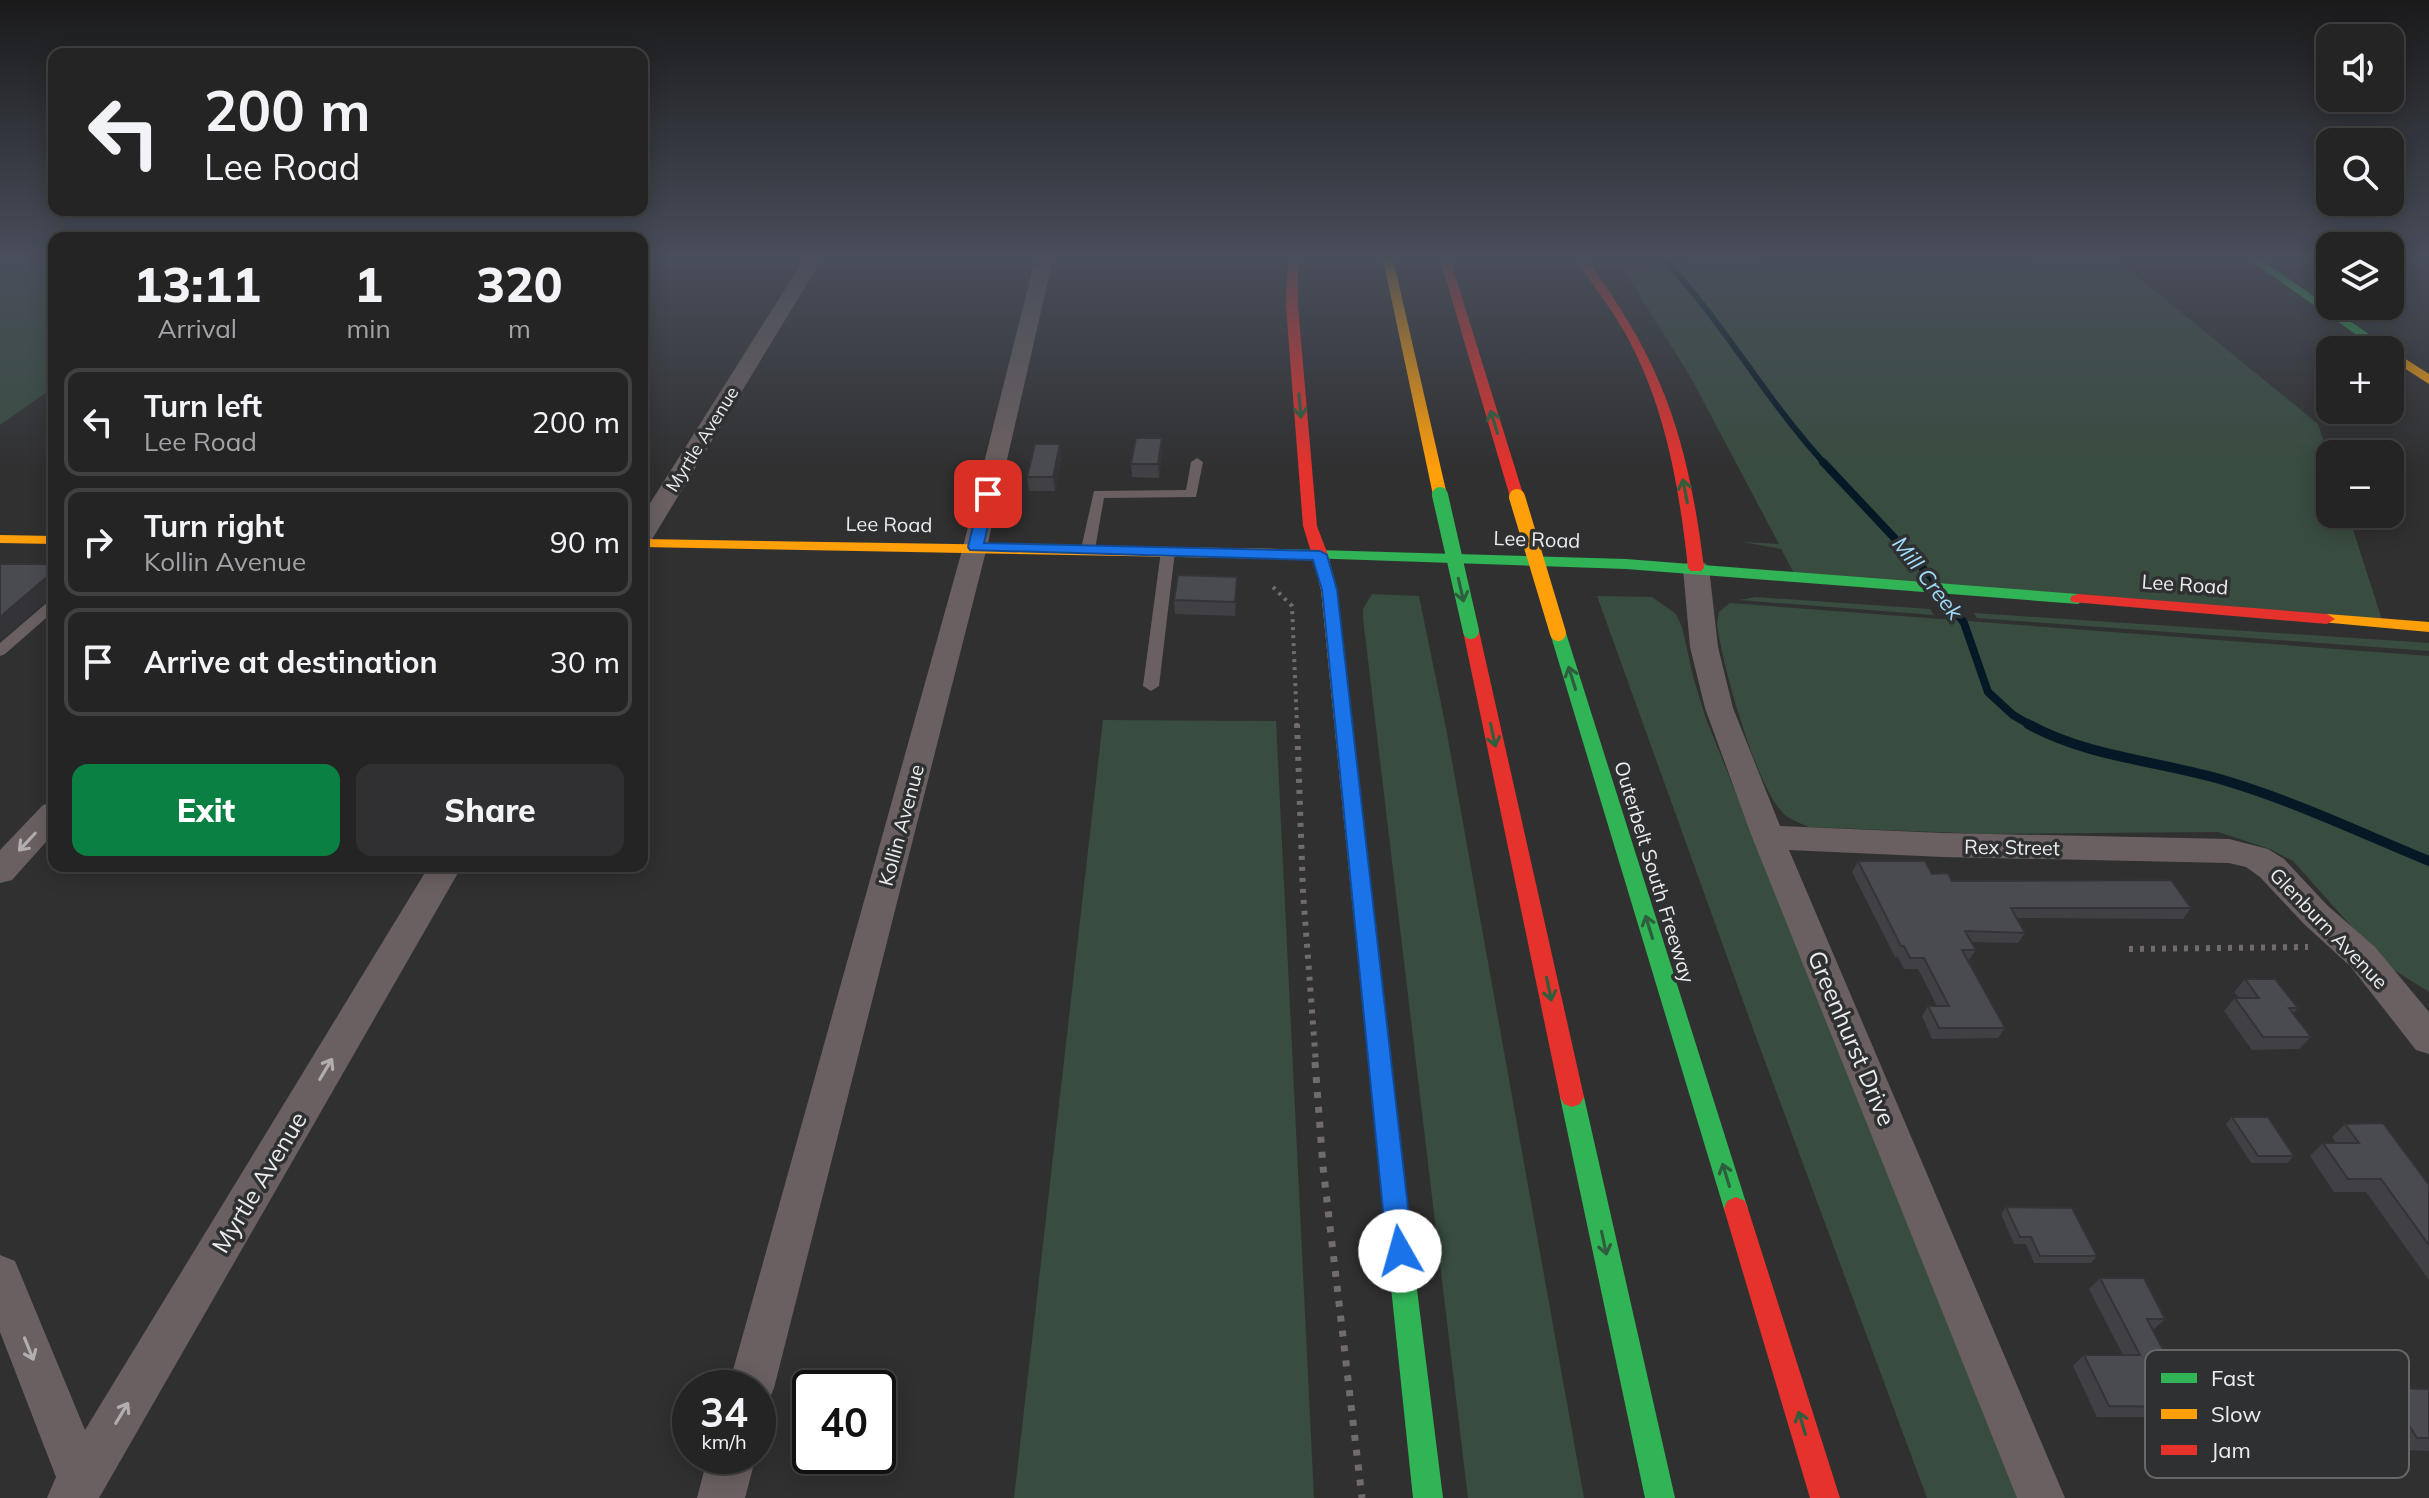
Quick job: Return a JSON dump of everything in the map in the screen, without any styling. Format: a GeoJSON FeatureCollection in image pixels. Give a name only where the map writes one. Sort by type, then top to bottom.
{"type":"FeatureCollection","features":[{"type":"Feature","properties":{"kind":"main road"},"geometry":{"type":"LineString","coordinates":[[1294,329],[1310,526],[1329,590],[1428,1498]]}},
{"type":"Feature","properties":{"kind":"main road"},"geometry":{"type":"LineString","coordinates":[[1403,329],[1660,1498]]}},
{"type":"Feature","properties":{"kind":"main road","name":"Outerbelt South Freeway"},"geometry":{"type":"LineString","coordinates":[[1466,329],[1825,1498]]}},
{"type":"Feature","properties":{"kind":"main road"},"geometry":{"type":"LineString","coordinates":[[1632,329],[1660,388],[1675,434],[1694,537],[1696,568]]}},
{"type":"Feature","properties":{"kind":"main road"},"geometry":{"type":"LineString","coordinates":[[2404,363],[2429,380]]}},
{"type":"Feature","properties":{"kind":"main road"},"geometry":{"type":"LineString","coordinates":[[0,539],[48,540]]}},
{"type":"Feature","properties":{"kind":"main road","name":"Lee Road"},"geometry":{"type":"LineString","coordinates":[[648,543],[1088,549],[1696,568],[2429,627]]}},
{"type":"Feature","properties":{"kind":"street","name":"Myrtle Avenue"},"geometry":{"type":"LineString","coordinates":[[648,526],[770,329]]}},
{"type":"Feature","properties":{"kind":"street","name":"Kollin Avenue"},"geometry":{"type":"LineString","coordinates":[[756,1370],[975,547],[1027,329]]}},
{"type":"Feature","properties":{"kind":"street","name":"Greenhurst Drive"},"geometry":{"type":"LineString","coordinates":[[1696,568],[1699,619],[1719,708],[1768,837],[2041,1498]]}},
{"type":"Feature","properties":{"kind":"street"},"geometry":{"type":"LineString","coordinates":[[0,871],[48,819]]}},
{"type":"Feature","properties":{"kind":"street","name":"Rex Street"},"geometry":{"type":"LineString","coordinates":[[1768,837],[1929,845],[2229,851],[2256,857]]}},
{"type":"Feature","properties":{"kind":"street","name":"Glenburn Avenue"},"geometry":{"type":"LineString","coordinates":[[2256,857],[2272,868],[2363,957],[2429,1039]]}},
{"type":"Feature","properties":{"kind":"street","name":"Myrtle Avenue"},"geometry":{"type":"LineString","coordinates":[[77,1489],[442,872]]}},
{"type":"Feature","properties":{"kind":"street"},"geometry":{"type":"LineString","coordinates":[[0,1276],[77,1489]]}},
{"type":"Feature","properties":{"kind":"street"},"geometry":{"type":"LineString","coordinates":[[721,1498],[727,1474]]}},
{"type":"Feature","properties":{"kind":"lane"},"geometry":{"type":"LineString","coordinates":[[1088,549],[1098,494],[1192,494],[1197,462]]}},
{"type":"Feature","properties":{"kind":"lane"},"geometry":{"type":"LineString","coordinates":[[1151,686],[1168,551]]}},
{"type":"Feature","properties":{"kind":"lane"},"geometry":{"type":"LineString","coordinates":[[0,651],[48,609]]}},
{"type":"Feature","properties":{"kind":"path"},"geometry":{"type":"LineString","coordinates":[[1273,587],[1292,606],[1303,892],[1323,1167],[1362,1498]]}},
{"type":"Feature","properties":{"kind":"path"},"geometry":{"type":"LineString","coordinates":[[2129,949],[2305,948],[2338,935]]}},
{"type":"Feature","properties":{"kind":"green space"},"geometry":{"type":"Polygon","coordinates":[[[0,329],[48,329],[48,391],[0,425],[0,329]]]}},
{"type":"Feature","properties":{"kind":"green space"},"geometry":{"type":"Polygon","coordinates":[[[1661,329],[2202,329],[2318,424],[2323,440],[2316,440],[2316,528],[2352,528],[2383,623],[1795,575],[1781,549],[1743,542],[1779,544],[1690,376],[1661,329]]]}},
{"type":"Feature","properties":{"kind":"green space"},"geometry":{"type":"Polygon","coordinates":[[[1372,594],[1419,596],[1446,728],[1584,1498],[1468,1498],[1363,618],[1363,609],[1372,594]]]}},
{"type":"Feature","properties":{"kind":"green space"},"geometry":{"type":"Polygon","coordinates":[[[1597,596],[1652,597],[1676,614],[1706,719],[2021,1498],[1927,1498],[1597,596]]]}},
{"type":"Feature","properties":{"kind":"green space"},"geometry":{"type":"Polygon","coordinates":[[[1755,597],[1930,609],[1934,615],[1739,600],[1755,597]]]}},
{"type":"Feature","properties":{"kind":"green space"},"geometry":{"type":"Polygon","coordinates":[[[1730,603],[2429,656],[2429,992],[2386,965],[2293,861],[2270,849],[2218,832],[1986,834],[1809,827],[1791,819],[1782,812],[1761,776],[1725,666],[1717,624],[1719,612],[1730,603]]]}},
{"type":"Feature","properties":{"kind":"green space"},"geometry":{"type":"Polygon","coordinates":[[[1974,613],[2429,643],[2429,651],[1977,618],[1974,613]]]}},
{"type":"Feature","properties":{"kind":"green space"},"geometry":{"type":"Polygon","coordinates":[[[1103,720],[1276,721],[1314,1498],[1014,1498],[1103,720]]]}},
{"type":"Feature","properties":{"kind":"building"},"geometry":{"type":"Polygon","coordinates":[[[1136,438],[1162,438],[1158,464],[1131,464],[1136,438]]]}},
{"type":"Feature","properties":{"kind":"building"},"geometry":{"type":"Polygon","coordinates":[[[1035,444],[1060,444],[1053,477],[1027,477],[1035,444]]]}},
{"type":"Feature","properties":{"kind":"building"},"geometry":{"type":"Polygon","coordinates":[[[0,564],[48,564],[48,576],[0,617],[0,564]]]}},
{"type":"Feature","properties":{"kind":"building"},"geometry":{"type":"Polygon","coordinates":[[[1178,575],[1237,577],[1235,602],[1174,600],[1178,575]]]}},
{"type":"Feature","properties":{"kind":"building"},"geometry":{"type":"Polygon","coordinates":[[[1858,861],[1925,861],[1932,874],[1948,873],[1952,881],[2171,880],[2191,908],[2011,908],[2025,933],[1965,931],[1976,950],[1962,950],[2005,1028],[1939,1028],[1928,1006],[1949,1006],[1924,958],[1910,958],[1901,946],[1858,861]]]}},
{"type":"Feature","properties":{"kind":"building"},"geometry":{"type":"Polygon","coordinates":[[[2245,979],[2275,979],[2298,1008],[2289,1008],[2311,1037],[2263,1037],[2235,998],[2259,998],[2245,979]]]}},
{"type":"Feature","properties":{"kind":"building"},"geometry":{"type":"Polygon","coordinates":[[[2232,1117],[2268,1117],[2294,1156],[2258,1156],[2232,1117]]]}},
{"type":"Feature","properties":{"kind":"building"},"geometry":{"type":"Polygon","coordinates":[[[2383,1123],[2429,1185],[2429,1245],[2381,1179],[2348,1179],[2323,1143],[2359,1143],[2345,1124],[2383,1123]]]}},
{"type":"Feature","properties":{"kind":"building"},"geometry":{"type":"Polygon","coordinates":[[[2006,1207],[2072,1208],[2097,1256],[2040,1256],[2031,1237],[2020,1237],[2006,1207]]]}},
{"type":"Feature","properties":{"kind":"building"},"geometry":{"type":"Polygon","coordinates":[[[2100,1278],[2144,1278],[2165,1319],[2147,1319],[2163,1350],[2145,1350],[2145,1406],[2109,1406],[2084,1355],[2140,1355],[2100,1278]]]}},
{"type":"Feature","properties":{"kind":"building"},"geometry":{"type":"Polygon","coordinates":[[[2409,1389],[2429,1389],[2429,1438],[2417,1438],[2409,1425],[2409,1389]]]}},
{"type":"Feature","properties":{"kind":"waterway","name":"Mill Creek"},"geometry":{"type":"LineString","coordinates":[[1721,329],[1783,414],[1825,464]]}},
{"type":"Feature","properties":{"kind":"waterway","name":"Mill Creek"},"geometry":{"type":"LineString","coordinates":[[1823,462],[1931,577],[1964,623],[1988,692],[2013,715],[2031,726]]}},
{"type":"Feature","properties":{"kind":"waterway","name":"Mill Creek"},"geometry":{"type":"LineString","coordinates":[[2031,726],[2074,744],[2249,788],[2429,861]]}},
{"type":"Feature","properties":{"kind":"traffic: fast"},"geometry":{"type":"LineString","coordinates":[[2355,329],[2366,336]]}},
{"type":"Feature","properties":{"kind":"traffic: fast"},"geometry":{"type":"LineString","coordinates":[[1440,495],[1471,631]]}},
{"type":"Feature","properties":{"kind":"traffic: fast"},"geometry":{"type":"LineString","coordinates":[[1282,554],[1626,564],[2078,599]]}},
{"type":"Feature","properties":{"kind":"traffic: fast"},"geometry":{"type":"LineString","coordinates":[[1558,633],[1736,1209]]}},
{"type":"Feature","properties":{"kind":"traffic: fast"},"geometry":{"type":"LineString","coordinates":[[1572,1097],[1660,1498]]}},
{"type":"Feature","properties":{"kind":"traffic: fast"},"geometry":{"type":"LineString","coordinates":[[1394,1201],[1428,1498]]}},
{"type":"Feature","properties":{"kind":"traffic: slow"},"geometry":{"type":"LineString","coordinates":[[1403,329],[1440,495]]}},
{"type":"Feature","properties":{"kind":"traffic: slow"},"geometry":{"type":"LineString","coordinates":[[2404,363],[2429,380]]}},
{"type":"Feature","properties":{"kind":"traffic: slow"},"geometry":{"type":"LineString","coordinates":[[1517,497],[1558,633]]}},
{"type":"Feature","properties":{"kind":"traffic: slow"},"geometry":{"type":"LineString","coordinates":[[0,539],[48,540]]}},
{"type":"Feature","properties":{"kind":"traffic: slow"},"geometry":{"type":"LineString","coordinates":[[648,543],[1282,554]]}},
{"type":"Feature","properties":{"kind":"traffic: slow"},"geometry":{"type":"LineString","coordinates":[[1320,555],[1329,590],[1394,1201]]}},
{"type":"Feature","properties":{"kind":"traffic: slow"},"geometry":{"type":"LineString","coordinates":[[2327,619],[2429,627]]}},
{"type":"Feature","properties":{"kind":"traffic: jam"},"geometry":{"type":"LineString","coordinates":[[1294,329],[1310,526],[1320,555]]}},
{"type":"Feature","properties":{"kind":"traffic: jam"},"geometry":{"type":"LineString","coordinates":[[1466,329],[1517,497]]}},
{"type":"Feature","properties":{"kind":"traffic: jam"},"geometry":{"type":"LineString","coordinates":[[1629,329],[1648,367],[1675,442],[1684,481],[1696,568]]}},
{"type":"Feature","properties":{"kind":"traffic: jam"},"geometry":{"type":"LineString","coordinates":[[2078,599],[2327,619]]}},
{"type":"Feature","properties":{"kind":"traffic: jam"},"geometry":{"type":"LineString","coordinates":[[1471,631],[1572,1097]]}},
{"type":"Feature","properties":{"kind":"traffic: jam"},"geometry":{"type":"LineString","coordinates":[[1736,1209],[1825,1498]]}},
{"type":"Feature","properties":{"kind":"route"},"geometry":{"type":"LineString","coordinates":[[988,494],[975,547],[1320,555],[1329,590],[1400,1251]]}}]}
